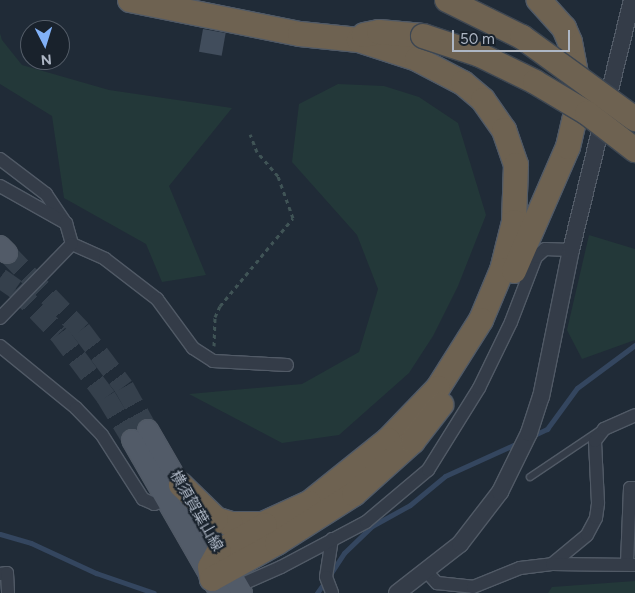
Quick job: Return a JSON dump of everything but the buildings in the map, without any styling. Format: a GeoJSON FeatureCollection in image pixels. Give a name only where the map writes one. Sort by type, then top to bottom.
{"type":"FeatureCollection","features":[{"type":"Feature","properties":{"kind":"highway"},"geometry":{"type":"LineString","coordinates":[[121,0],[300,34],[342,38],[395,51],[432,66],[462,83],[482,100],[504,130],[516,165],[514,222],[502,270],[481,320],[438,388],[388,440],[353,470],[309,503],[278,519],[249,526],[216,519],[174,492]]}},
{"type":"Feature","properties":{"kind":"highway"},"geometry":{"type":"LineString","coordinates":[[130,0],[154,6]]}},
{"type":"Feature","properties":{"kind":"highway"},"geometry":{"type":"LineString","coordinates":[[447,0],[506,28],[550,54],[635,120]]}},
{"type":"Feature","properties":{"kind":"highway"},"geometry":{"type":"LineString","coordinates":[[227,578],[317,519],[391,462],[413,441],[447,396],[488,330],[568,147],[579,108],[580,80],[575,53],[564,28],[539,0]]}},
{"type":"Feature","properties":{"kind":"highway"},"geometry":{"type":"LineString","coordinates":[[342,38],[379,32],[423,36],[480,55],[535,82],[587,114],[635,150]]}},
{"type":"Feature","properties":{"kind":"highway"},"geometry":{"type":"LineString","coordinates":[[227,578],[278,519]]}},
{"type":"Feature","properties":{"kind":"main road","name":"横須賀葉山線"},"geometry":{"type":"LineString","coordinates":[[140,435],[227,578]]}},
{"type":"Feature","properties":{"kind":"main road","name":"横須賀葉山線"},"geometry":{"type":"LineString","coordinates":[[174,492],[227,578]]}},
{"type":"Feature","properties":{"kind":"street"},"geometry":{"type":"LineString","coordinates":[[397,593],[460,544],[500,492],[518,456],[541,397],[571,250],[632,0]]}},
{"type":"Feature","properties":{"kind":"street"},"geometry":{"type":"LineString","coordinates":[[0,159],[46,194],[66,223],[72,244],[105,259],[157,298],[192,348],[213,361],[287,365]]}},
{"type":"Feature","properties":{"kind":"street"},"geometry":{"type":"LineString","coordinates":[[0,186],[66,223]]}},
{"type":"Feature","properties":{"kind":"street"},"geometry":{"type":"LineString","coordinates":[[0,318],[72,244]]}},
{"type":"Feature","properties":{"kind":"street"},"geometry":{"type":"LineString","coordinates":[[227,578],[282,567],[366,522],[428,470],[479,388],[511,322],[536,257],[545,249],[571,250]]}},
{"type":"Feature","properties":{"kind":"street"},"geometry":{"type":"LineString","coordinates":[[0,346],[76,408],[102,435],[143,499],[154,504],[174,492]]}},
{"type":"Feature","properties":{"kind":"street"},"geometry":{"type":"LineString","coordinates":[[552,564],[587,534],[596,518],[598,503],[595,441],[604,429],[635,414]]}},
{"type":"Feature","properties":{"kind":"street"},"geometry":{"type":"LineString","coordinates":[[426,572],[436,583],[460,589],[473,587],[520,568],[552,564],[631,564],[630,488],[635,488]]}},
{"type":"Feature","properties":{"kind":"street"},"geometry":{"type":"LineString","coordinates":[[332,539],[326,569],[332,593]]}},
{"type":"Feature","properties":{"kind":"street"},"geometry":{"type":"LineString","coordinates":[[0,574],[7,573],[8,593]]}},
{"type":"Feature","properties":{"kind":"lane"},"geometry":{"type":"LineString","coordinates":[[530,477],[591,433],[604,429]]}},
{"type":"Feature","properties":{"kind":"path"},"geometry":{"type":"LineString","coordinates":[[213,361],[216,317],[220,306],[293,218],[278,176],[257,152],[250,134]]}},
{"type":"Feature","properties":{"kind":"green space"},"geometry":{"type":"Polygon","coordinates":[[[0,33],[2,40],[20,62],[20,70],[39,70],[109,90],[232,108],[169,186],[206,275],[162,282],[146,244],[64,198],[52,116],[0,84],[0,33]]]}},
{"type":"Feature","properties":{"kind":"green space"},"geometry":{"type":"Polygon","coordinates":[[[338,84],[384,86],[419,97],[458,123],[486,215],[458,286],[433,336],[409,373],[339,435],[282,443],[189,394],[302,384],[359,352],[378,289],[357,235],[292,162],[299,104],[338,84]]]}},
{"type":"Feature","properties":{"kind":"green space"},"geometry":{"type":"Polygon","coordinates":[[[589,235],[635,249],[635,340],[582,359],[567,330],[589,235]]]}},
{"type":"Feature","properties":{"kind":"green space"},"geometry":{"type":"Polygon","coordinates":[[[635,581],[635,593],[548,593],[552,587],[635,581]]]}},
{"type":"Feature","properties":{"kind":"waterway"},"geometry":{"type":"LineString","coordinates":[[532,436],[547,429],[577,388],[635,345]]}},
{"type":"Feature","properties":{"kind":"waterway"},"geometry":{"type":"LineString","coordinates":[[331,573],[344,553],[372,526],[410,505],[445,476],[520,442]]}},
{"type":"Feature","properties":{"kind":"waterway"},"geometry":{"type":"LineString","coordinates":[[0,534],[31,543],[96,573],[154,593]]}},
{"type":"Feature","properties":{"kind":"waterway"},"geometry":{"type":"LineString","coordinates":[[317,593],[326,580]]}},
{"type":"Feature","properties":{"kind":"tunnel"},"geometry":{"type":"LineString","coordinates":[[7,253],[81,330],[124,387],[148,430]]}},
{"type":"Feature","properties":{"kind":"tunnel"},"geometry":{"type":"LineString","coordinates":[[0,278],[16,289],[59,334],[106,397],[132,440]]}}]}
